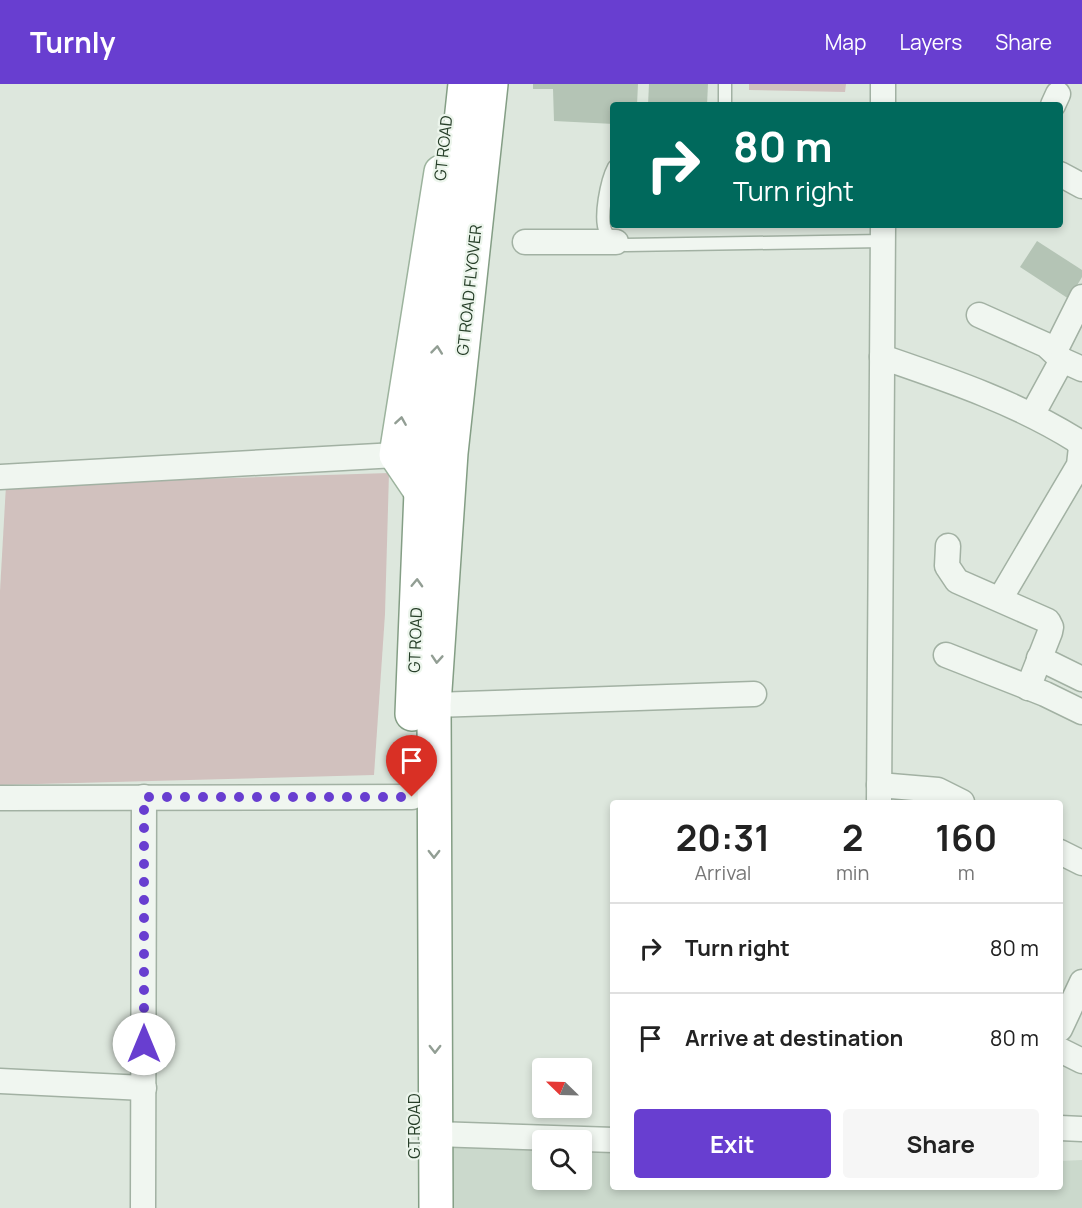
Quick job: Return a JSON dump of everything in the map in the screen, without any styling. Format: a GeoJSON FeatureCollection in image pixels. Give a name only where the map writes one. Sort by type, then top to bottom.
{"type":"FeatureCollection","features":[{"type":"Feature","properties":{"kind":"main road","name":"GT ROAD"},"geometry":{"type":"LineString","coordinates":[[424,453],[449,84]]}},
{"type":"Feature","properties":{"kind":"main road","name":"GT ROAD FLYOVER"},"geometry":{"type":"LineString","coordinates":[[435,494],[424,453],[465,84]]}},
{"type":"Feature","properties":{"kind":"main road","name":"GT ROAD FLYOVER"},"geometry":{"type":"LineString","coordinates":[[424,453],[491,84]]}},
{"type":"Feature","properties":{"kind":"main road","name":"GT ROAD"},"geometry":{"type":"LineString","coordinates":[[414,1208],[412,797],[423,706],[435,494],[465,453],[501,84]]}},
{"type":"Feature","properties":{"kind":"main road"},"geometry":{"type":"LineString","coordinates":[[424,453],[435,494]]}},
{"type":"Feature","properties":{"kind":"main road","name":"GT ROAD"},"geometry":{"type":"LineString","coordinates":[[423,706],[436,1208]]}},
{"type":"Feature","properties":{"kind":"street"},"geometry":{"type":"LineString","coordinates":[[883,102],[884,84]]}},
{"type":"Feature","properties":{"kind":"street"},"geometry":{"type":"LineString","coordinates":[[1063,176],[1082,186]]}},
{"type":"Feature","properties":{"kind":"street"},"geometry":{"type":"LineString","coordinates":[[883,233],[879,794],[938,790],[958,800]]}},
{"type":"Feature","properties":{"kind":"street"},"geometry":{"type":"LineString","coordinates":[[525,242],[616,242]]}},
{"type":"Feature","properties":{"kind":"street"},"geometry":{"type":"LineString","coordinates":[[1032,415],[1066,360],[1082,297]]}},
{"type":"Feature","properties":{"kind":"street"},"geometry":{"type":"LineString","coordinates":[[979,315],[1066,360]]}},
{"type":"Feature","properties":{"kind":"street"},"geometry":{"type":"LineString","coordinates":[[882,357],[954,382],[1032,415],[1076,440],[1081,447],[1082,455],[1078,473],[1000,599]]}},
{"type":"Feature","properties":{"kind":"street"},"geometry":{"type":"LineString","coordinates":[[0,477],[424,453]]}},
{"type":"Feature","properties":{"kind":"street"},"geometry":{"type":"LineString","coordinates":[[948,546],[947,566],[957,581],[1048,621],[1051,627],[1028,688]]}},
{"type":"Feature","properties":{"kind":"street"},"geometry":{"type":"LineString","coordinates":[[946,655],[1082,712]]}},
{"type":"Feature","properties":{"kind":"street"},"geometry":{"type":"LineString","coordinates":[[1039,658],[1082,679]]}},
{"type":"Feature","properties":{"kind":"street"},"geometry":{"type":"LineString","coordinates":[[423,706],[754,694]]}},
{"type":"Feature","properties":{"kind":"street"},"geometry":{"type":"LineString","coordinates":[[143,1208],[144,797]]}},
{"type":"Feature","properties":{"kind":"street"},"geometry":{"type":"LineString","coordinates":[[0,798],[412,797]]}},
{"type":"Feature","properties":{"kind":"street"},"geometry":{"type":"LineString","coordinates":[[1063,854],[1082,863]]}},
{"type":"Feature","properties":{"kind":"street"},"geometry":{"type":"LineString","coordinates":[[1063,1023],[1082,982]]}},
{"type":"Feature","properties":{"kind":"street"},"geometry":{"type":"LineString","coordinates":[[1063,1052],[1082,1061]]}},
{"type":"Feature","properties":{"kind":"street"},"geometry":{"type":"LineString","coordinates":[[0,1081],[144,1088]]}},
{"type":"Feature","properties":{"kind":"street"},"geometry":{"type":"LineString","coordinates":[[1063,1128],[1082,1129]]}},
{"type":"Feature","properties":{"kind":"street"},"geometry":{"type":"LineString","coordinates":[[435,1134],[610,1140]]}},
{"type":"Feature","properties":{"kind":"lane"},"geometry":{"type":"LineString","coordinates":[[725,84],[725,102]]}},
{"type":"Feature","properties":{"kind":"lane"},"geometry":{"type":"LineString","coordinates":[[610,184],[603,215],[606,232],[616,242],[626,245],[883,233]]}},
{"type":"Feature","properties":{"kind":"shaded area"},"geometry":{"type":"Polygon","coordinates":[[[749,84],[846,84],[845,92],[749,90],[749,84]]]}},
{"type":"Feature","properties":{"kind":"shaded area"},"geometry":{"type":"Polygon","coordinates":[[[389,473],[385,614],[374,775],[0,785],[0,591],[6,485],[389,473]]]}},
{"type":"Feature","properties":{"kind":"shaded area"},"geometry":{"type":"Polygon","coordinates":[[[447,1146],[532,1150],[532,1190],[592,1190],[592,1152],[610,1153],[610,1190],[1063,1190],[1063,1161],[1082,1160],[1082,1208],[446,1208],[447,1146]]]}},
{"type":"Feature","properties":{"kind":"building"},"geometry":{"type":"Polygon","coordinates":[[[533,84],[638,84],[637,102],[610,102],[610,124],[554,121],[553,89],[533,89],[533,84]]]}},
{"type":"Feature","properties":{"kind":"building"},"geometry":{"type":"Polygon","coordinates":[[[649,84],[708,84],[707,102],[648,102],[649,84]]]}},
{"type":"Feature","properties":{"kind":"building"},"geometry":{"type":"Polygon","coordinates":[[[1037,241],[1082,270],[1082,277],[1069,299],[1020,267],[1037,241]]]}},
{"type":"Feature","properties":{"kind":"route"},"geometry":{"type":"LineString","coordinates":[[144,1044],[144,797],[412,797]]}}]}
